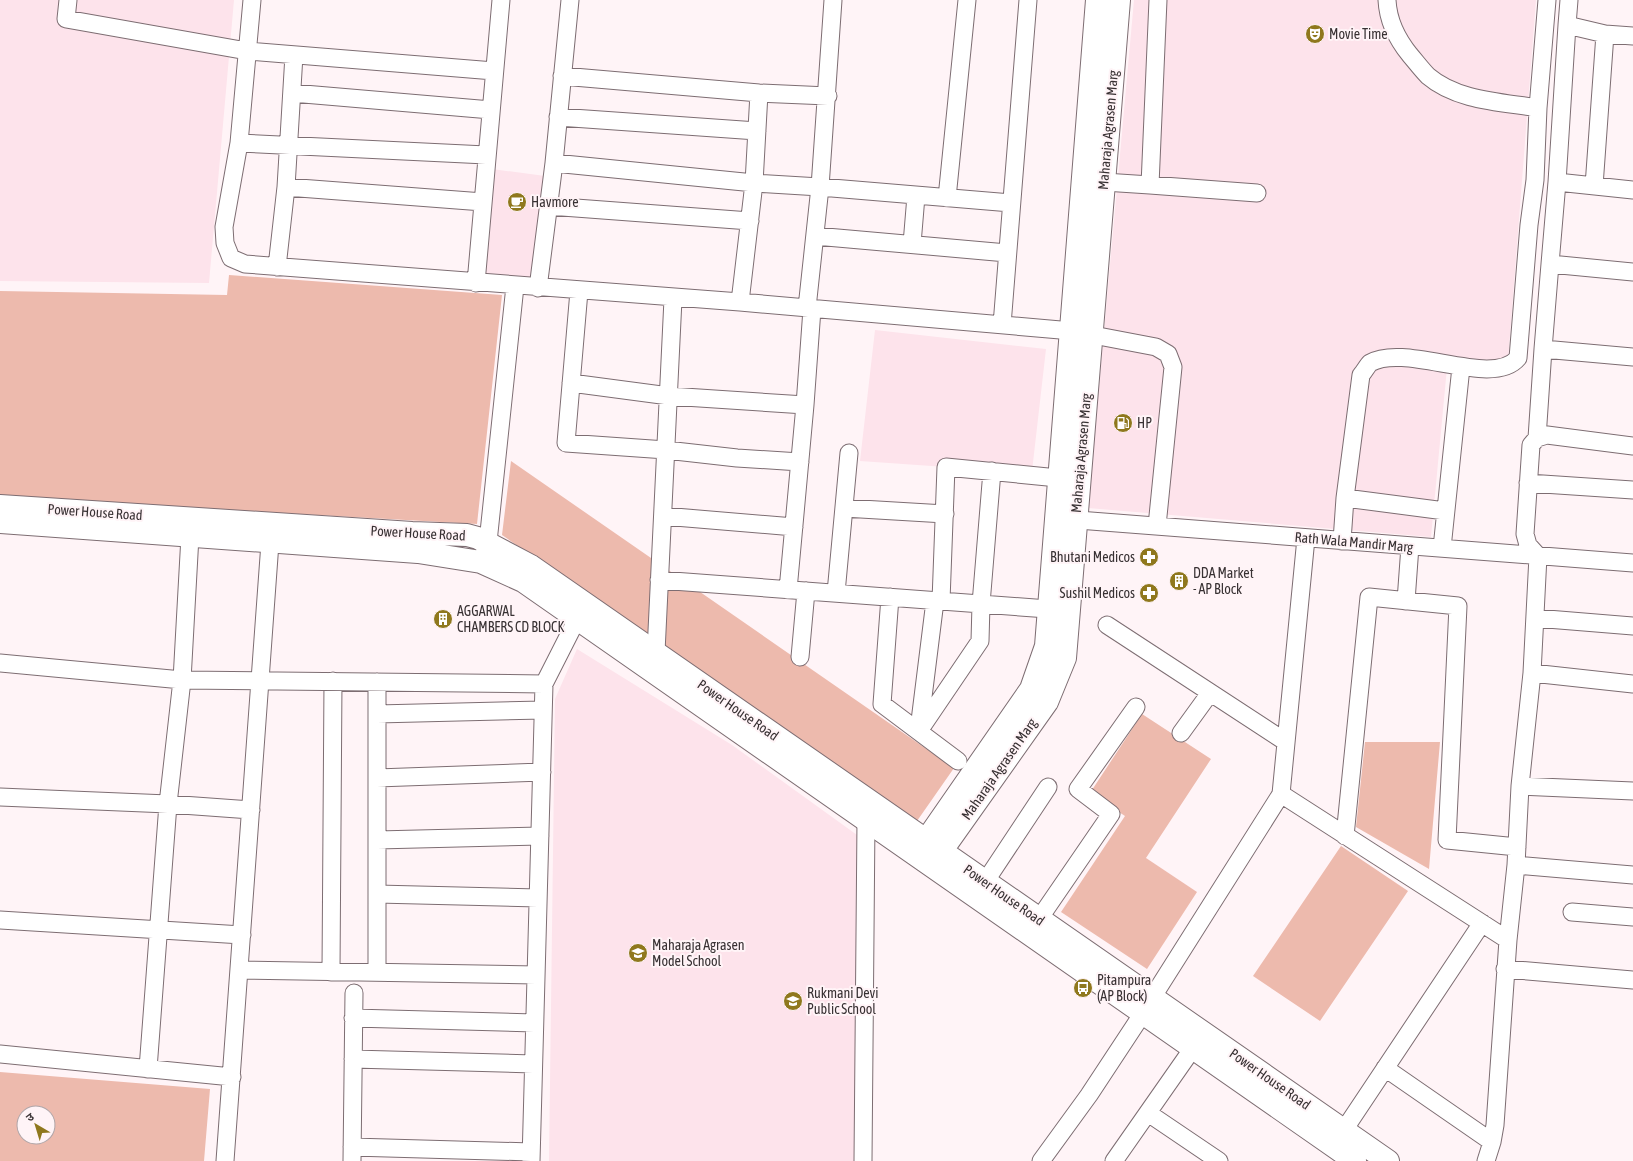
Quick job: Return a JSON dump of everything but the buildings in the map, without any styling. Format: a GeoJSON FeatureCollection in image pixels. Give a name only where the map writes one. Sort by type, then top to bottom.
{"type":"FeatureCollection","features":[{"type":"Feature","properties":{"kind":"street"},"geometry":{"type":"LineString","coordinates":[[68,0],[66,19],[247,51],[494,71]]}},
{"type":"Feature","properties":{"kind":"street"},"geometry":{"type":"LineString","coordinates":[[252,0],[239,143],[224,227],[225,243],[231,258],[245,264],[277,267],[673,299],[740,302],[1081,332],[1156,347],[1168,354],[1173,368],[1157,526]]}},
{"type":"Feature","properties":{"kind":"street"},"geometry":{"type":"LineString","coordinates":[[476,283],[500,0]]}},
{"type":"Feature","properties":{"kind":"street"},"geometry":{"type":"LineString","coordinates":[[538,288],[554,163],[570,0]]}},
{"type":"Feature","properties":{"kind":"street"},"geometry":{"type":"LineString","coordinates":[[788,590],[805,405],[809,309],[828,96],[833,0]]}},
{"type":"Feature","properties":{"kind":"street"},"geometry":{"type":"LineString","coordinates":[[948,198],[967,0]]}},
{"type":"Feature","properties":{"kind":"street"},"geometry":{"type":"LineString","coordinates":[[1002,325],[1028,0]]}},
{"type":"Feature","properties":{"kind":"street","name":"Maharaja Agrasen Marg"},"geometry":{"type":"LineString","coordinates":[[928,853],[1047,702],[1065,658],[1065,519],[1081,332],[1097,0]]}},
{"type":"Feature","properties":{"kind":"street","name":"Maharaja Agrasen Marg"},"geometry":{"type":"LineString","coordinates":[[928,853],[1031,689],[1046,646],[1048,609],[1065,519],[1058,478],[1104,182],[1119,0]]}},
{"type":"Feature","properties":{"kind":"street"},"geometry":{"type":"LineString","coordinates":[[1150,185],[1158,0]]}},
{"type":"Feature","properties":{"kind":"street"},"geometry":{"type":"LineString","coordinates":[[1387,0],[1388,12],[1394,31],[1404,48],[1428,76],[1458,93],[1472,97],[1538,108]]}},
{"type":"Feature","properties":{"kind":"street"},"geometry":{"type":"LineString","coordinates":[[1342,541],[1345,498],[1361,375],[1369,364],[1388,357],[1395,357],[1461,367],[1502,368],[1512,365],[1518,358],[1529,225],[1535,180],[1538,108],[1547,0]]}},
{"type":"Feature","properties":{"kind":"street"},"geometry":{"type":"LineString","coordinates":[[1537,438],[1570,0]]}},
{"type":"Feature","properties":{"kind":"street"},"geometry":{"type":"LineString","coordinates":[[1567,25],[1605,34],[1633,36]]}},
{"type":"Feature","properties":{"kind":"street"},"geometry":{"type":"LineString","coordinates":[[1594,186],[1605,34]]}},
{"type":"Feature","properties":{"kind":"street"},"geometry":{"type":"LineString","coordinates":[[277,267],[286,187],[294,55]]}},
{"type":"Feature","properties":{"kind":"street"},"geometry":{"type":"LineString","coordinates":[[562,76],[759,93],[828,96]]}},
{"type":"Feature","properties":{"kind":"street"},"geometry":{"type":"LineString","coordinates":[[292,93],[491,110]]}},
{"type":"Feature","properties":{"kind":"street"},"geometry":{"type":"LineString","coordinates":[[740,302],[754,183],[759,93]]}},
{"type":"Feature","properties":{"kind":"street"},"geometry":{"type":"LineString","coordinates":[[558,117],[757,131]]}},
{"type":"Feature","properties":{"kind":"street"},"geometry":{"type":"LineString","coordinates":[[239,143],[486,155]]}},
{"type":"Feature","properties":{"kind":"street"},"geometry":{"type":"LineString","coordinates":[[554,163],[754,183],[1011,203]]}},
{"type":"Feature","properties":{"kind":"street"},"geometry":{"type":"LineString","coordinates":[[1104,182],[1257,193]]}},
{"type":"Feature","properties":{"kind":"street"},"geometry":{"type":"LineString","coordinates":[[1556,182],[1633,190]]}},
{"type":"Feature","properties":{"kind":"street"},"geometry":{"type":"LineString","coordinates":[[286,187],[483,202]]}},
{"type":"Feature","properties":{"kind":"street"},"geometry":{"type":"LineString","coordinates":[[912,244],[916,196]]}},
{"type":"Feature","properties":{"kind":"street"},"geometry":{"type":"LineString","coordinates":[[549,206],[750,221]]}},
{"type":"Feature","properties":{"kind":"street"},"geometry":{"type":"LineString","coordinates":[[815,236],[1007,253]]}},
{"type":"Feature","properties":{"kind":"street"},"geometry":{"type":"LineString","coordinates":[[1550,264],[1633,272]]}},
{"type":"Feature","properties":{"kind":"street"},"geometry":{"type":"LineString","coordinates":[[481,562],[488,542],[515,286]]}},
{"type":"Feature","properties":{"kind":"street"},"geometry":{"type":"LineString","coordinates":[[579,291],[566,443],[800,462]]}},
{"type":"Feature","properties":{"kind":"street"},"geometry":{"type":"LineString","coordinates":[[656,652],[673,299]]}},
{"type":"Feature","properties":{"kind":"street"},"geometry":{"type":"LineString","coordinates":[[1543,349],[1633,357]]}},
{"type":"Feature","properties":{"kind":"street"},"geometry":{"type":"LineString","coordinates":[[1442,548],[1461,367]]}},
{"type":"Feature","properties":{"kind":"street"},"geometry":{"type":"LineString","coordinates":[[571,383],[669,396],[805,405]]}},
{"type":"Feature","properties":{"kind":"street"},"geometry":{"type":"LineString","coordinates":[[1486,1161],[1492,1142],[1505,969],[1516,865],[1520,786],[1532,673],[1538,556],[1528,544],[1525,534],[1531,445],[1537,438],[1547,435],[1633,446]]}},
{"type":"Feature","properties":{"kind":"street"},"geometry":{"type":"LineString","coordinates":[[836,593],[848,453]]}},
{"type":"Feature","properties":{"kind":"street"},"geometry":{"type":"LineString","coordinates":[[918,731],[938,601],[946,467],[1058,478]]}},
{"type":"Feature","properties":{"kind":"street"},"geometry":{"type":"LineString","coordinates":[[918,731],[980,641],[981,604],[992,471]]}},
{"type":"Feature","properties":{"kind":"street"},"geometry":{"type":"LineString","coordinates":[[1528,483],[1633,490]]}},
{"type":"Feature","properties":{"kind":"street"},"geometry":{"type":"LineString","coordinates":[[1345,498],[1446,511]]}},
{"type":"Feature","properties":{"kind":"street","name":"Power House Road"},"geometry":{"type":"LineString","coordinates":[[0,506],[270,533],[452,557],[481,562],[523,581],[577,619],[869,812],[1148,1006],[1344,1130],[1388,1161]]}},
{"type":"Feature","properties":{"kind":"street"},"geometry":{"type":"LineString","coordinates":[[844,508],[944,514]]}},
{"type":"Feature","properties":{"kind":"street"},"geometry":{"type":"LineString","coordinates":[[663,516],[794,527]]}},
{"type":"Feature","properties":{"kind":"street","name":"Rath Wala Mandir Marg"},"geometry":{"type":"LineString","coordinates":[[1065,519],[1633,564]]}},
{"type":"Feature","properties":{"kind":"street","name":"Power House Road"},"geometry":{"type":"LineString","coordinates":[[0,522],[190,536],[270,533],[457,534],[467,535],[488,542],[532,566],[656,652],[869,812]]}},
{"type":"Feature","properties":{"kind":"street"},"geometry":{"type":"LineString","coordinates":[[225,1161],[270,533]]}},
{"type":"Feature","properties":{"kind":"street"},"geometry":{"type":"LineString","coordinates":[[452,557],[457,534]]}},
{"type":"Feature","properties":{"kind":"street"},"geometry":{"type":"LineString","coordinates":[[148,1069],[168,804],[182,680],[190,536]]}},
{"type":"Feature","properties":{"kind":"street"},"geometry":{"type":"LineString","coordinates":[[1041,1161],[1089,1095],[1148,1006],[1281,794],[1306,538]]}},
{"type":"Feature","properties":{"kind":"street"},"geometry":{"type":"LineString","coordinates":[[1406,601],[1410,546]]}},
{"type":"Feature","properties":{"kind":"street"},"geometry":{"type":"LineString","coordinates":[[660,580],[1048,609]]}},
{"type":"Feature","properties":{"kind":"street"},"geometry":{"type":"LineString","coordinates":[[800,657],[806,591]]}},
{"type":"Feature","properties":{"kind":"street"},"geometry":{"type":"LineString","coordinates":[[1346,836],[1369,597],[1458,606],[1446,840],[1516,847]]}},
{"type":"Feature","properties":{"kind":"street"},"geometry":{"type":"LineString","coordinates":[[890,598],[882,704],[958,761]]}},
{"type":"Feature","properties":{"kind":"street"},"geometry":{"type":"LineString","coordinates":[[1535,618],[1633,626]]}},
{"type":"Feature","properties":{"kind":"street"},"geometry":{"type":"LineString","coordinates":[[354,993],[352,1154],[531,1156],[544,684],[577,619]]}},
{"type":"Feature","properties":{"kind":"street"},"geometry":{"type":"LineString","coordinates":[[1107,625],[1286,742]]}},
{"type":"Feature","properties":{"kind":"street"},"geometry":{"type":"LineString","coordinates":[[0,663],[182,680],[544,684]]}},
{"type":"Feature","properties":{"kind":"street"},"geometry":{"type":"LineString","coordinates":[[1532,673],[1633,684]]}},
{"type":"Feature","properties":{"kind":"street"},"geometry":{"type":"LineString","coordinates":[[331,972],[333,681]]}},
{"type":"Feature","properties":{"kind":"street"},"geometry":{"type":"LineString","coordinates":[[377,682],[378,972]]}},
{"type":"Feature","properties":{"kind":"street"},"geometry":{"type":"LineString","coordinates":[[1181,733],[1210,693]]}},
{"type":"Feature","properties":{"kind":"street"},"geometry":{"type":"LineString","coordinates":[[1039,919],[1111,814],[1078,789],[1136,707]]}},
{"type":"Feature","properties":{"kind":"street"},"geometry":{"type":"LineString","coordinates":[[377,714],[544,710]]}},
{"type":"Feature","properties":{"kind":"street"},"geometry":{"type":"LineString","coordinates":[[377,778],[542,772]]}},
{"type":"Feature","properties":{"kind":"street"},"geometry":{"type":"LineString","coordinates":[[1520,786],[1633,791]]}},
{"type":"Feature","properties":{"kind":"street"},"geometry":{"type":"LineString","coordinates":[[985,882],[1048,787]]}},
{"type":"Feature","properties":{"kind":"street"},"geometry":{"type":"LineString","coordinates":[[1281,794],[1508,940]]}},
{"type":"Feature","properties":{"kind":"street"},"geometry":{"type":"LineString","coordinates":[[0,797],[168,804],[251,810]]}},
{"type":"Feature","properties":{"kind":"street"},"geometry":{"type":"LineString","coordinates":[[863,1161],[869,812]]}},
{"type":"Feature","properties":{"kind":"street"},"geometry":{"type":"LineString","coordinates":[[377,840],[540,836]]}},
{"type":"Feature","properties":{"kind":"street","name":"Power House Road"},"geometry":{"type":"LineString","coordinates":[[928,853],[985,882],[1039,919],[1148,1006],[1193,1048],[1355,1161]]}},
{"type":"Feature","properties":{"kind":"street"},"geometry":{"type":"LineString","coordinates":[[1516,865],[1633,875]]}},
{"type":"Feature","properties":{"kind":"street"},"geometry":{"type":"LineString","coordinates":[[378,894],[538,898]]}},
{"type":"Feature","properties":{"kind":"street"},"geometry":{"type":"LineString","coordinates":[[1572,912],[1633,917]]}},
{"type":"Feature","properties":{"kind":"street"},"geometry":{"type":"LineString","coordinates":[[0,920],[242,935]]}},
{"type":"Feature","properties":{"kind":"street"},"geometry":{"type":"LineString","coordinates":[[1344,1130],[1482,923]]}},
{"type":"Feature","properties":{"kind":"street"},"geometry":{"type":"LineString","coordinates":[[1505,969],[1633,980]]}},
{"type":"Feature","properties":{"kind":"street"},"geometry":{"type":"LineString","coordinates":[[239,970],[536,974]]}},
{"type":"Feature","properties":{"kind":"street"},"geometry":{"type":"LineString","coordinates":[[353,1018],[534,1023]]}},
{"type":"Feature","properties":{"kind":"street"},"geometry":{"type":"LineString","coordinates":[[1114,1161],[1193,1048]]}},
{"type":"Feature","properties":{"kind":"street"},"geometry":{"type":"LineString","coordinates":[[0,1054],[232,1078]]}},
{"type":"Feature","properties":{"kind":"street"},"geometry":{"type":"LineString","coordinates":[[353,1059],[533,1064]]}},
{"type":"Feature","properties":{"kind":"street"},"geometry":{"type":"LineString","coordinates":[[1385,1068],[1492,1142]]}},
{"type":"Feature","properties":{"kind":"street"},"geometry":{"type":"LineString","coordinates":[[1148,1112],[1219,1161]]}},
{"type":"Feature","properties":{"kind":"shaded area"},"geometry":{"type":"Polygon","coordinates":[[[0,0],[234,0],[209,283],[0,281],[0,0]]]}},
{"type":"Feature","properties":{"kind":"shaded area"},"geometry":{"type":"Polygon","coordinates":[[[1134,0],[1536,0],[1508,361],[1448,357],[1431,537],[1088,508],[1134,0]]]}},
{"type":"Feature","properties":{"kind":"shaded area"},"geometry":{"type":"Polygon","coordinates":[[[492,169],[545,176],[532,279],[483,274],[492,169]]]}},
{"type":"Feature","properties":{"kind":"shaded area"},"geometry":{"type":"Polygon","coordinates":[[[229,275],[502,295],[477,524],[0,497],[0,291],[227,295],[229,275]]]}},
{"type":"Feature","properties":{"kind":"shaded area"},"geometry":{"type":"Polygon","coordinates":[[[875,330],[1046,349],[1031,480],[946,467],[860,461],[875,330]]]}},
{"type":"Feature","properties":{"kind":"shaded area"},"geometry":{"type":"Polygon","coordinates":[[[511,461],[954,768],[917,821],[502,535],[511,461]]]}},
{"type":"Feature","properties":{"kind":"shaded area","name":"Maharaja Agrasen Model School"},"geometry":{"type":"Polygon","coordinates":[[[577,649],[732,745],[864,840],[863,1161],[549,1161],[555,699],[577,649]]]}},
{"type":"Feature","properties":{"kind":"shaded area"},"geometry":{"type":"Polygon","coordinates":[[[1142,714],[1211,759],[1146,858],[1197,892],[1147,969],[1061,912],[1125,816],[1090,793],[1142,714]]]}},
{"type":"Feature","properties":{"kind":"shaded area"},"geometry":{"type":"Polygon","coordinates":[[[1365,742],[1440,742],[1429,869],[1356,827],[1365,742]]]}},
{"type":"Feature","properties":{"kind":"shaded area"},"geometry":{"type":"Polygon","coordinates":[[[1341,846],[1408,891],[1320,1021],[1253,976],[1341,846]]]}},
{"type":"Feature","properties":{"kind":"shaded area"},"geometry":{"type":"Polygon","coordinates":[[[0,1072],[210,1089],[204,1161],[0,1161],[0,1072]]]}},
{"type":"Feature","properties":{"kind":"place","name":"Movie Time"},"geometry":{"type":"Point","coordinates":[1315,34]}},
{"type":"Feature","properties":{"kind":"place","name":"Havmore"},"geometry":{"type":"Point","coordinates":[517,202]}},
{"type":"Feature","properties":{"kind":"place","name":"HP"},"geometry":{"type":"Point","coordinates":[1123,423]}},
{"type":"Feature","properties":{"kind":"place","name":"Bhutani Medicos"},"geometry":{"type":"Point","coordinates":[1149,557]}},
{"type":"Feature","properties":{"kind":"place","name":"DDA Market - AP Block"},"geometry":{"type":"Point","coordinates":[1179,581]}},
{"type":"Feature","properties":{"kind":"place","name":"Sushil Medicos"},"geometry":{"type":"Point","coordinates":[1149,593]}},
{"type":"Feature","properties":{"kind":"place","name":"AGGARWAL CHAMBERS CD BLOCK"},"geometry":{"type":"Point","coordinates":[443,619]}},
{"type":"Feature","properties":{"kind":"place","name":"Maharaja Agrasen Model School"},"geometry":{"type":"Point","coordinates":[638,953]}},
{"type":"Feature","properties":{"kind":"place","name":"Pitampura (AP Block)"},"geometry":{"type":"Point","coordinates":[1083,988]}},
{"type":"Feature","properties":{"kind":"place","name":"Rukmani Devi Public School"},"geometry":{"type":"Point","coordinates":[793,1001]}}]}
